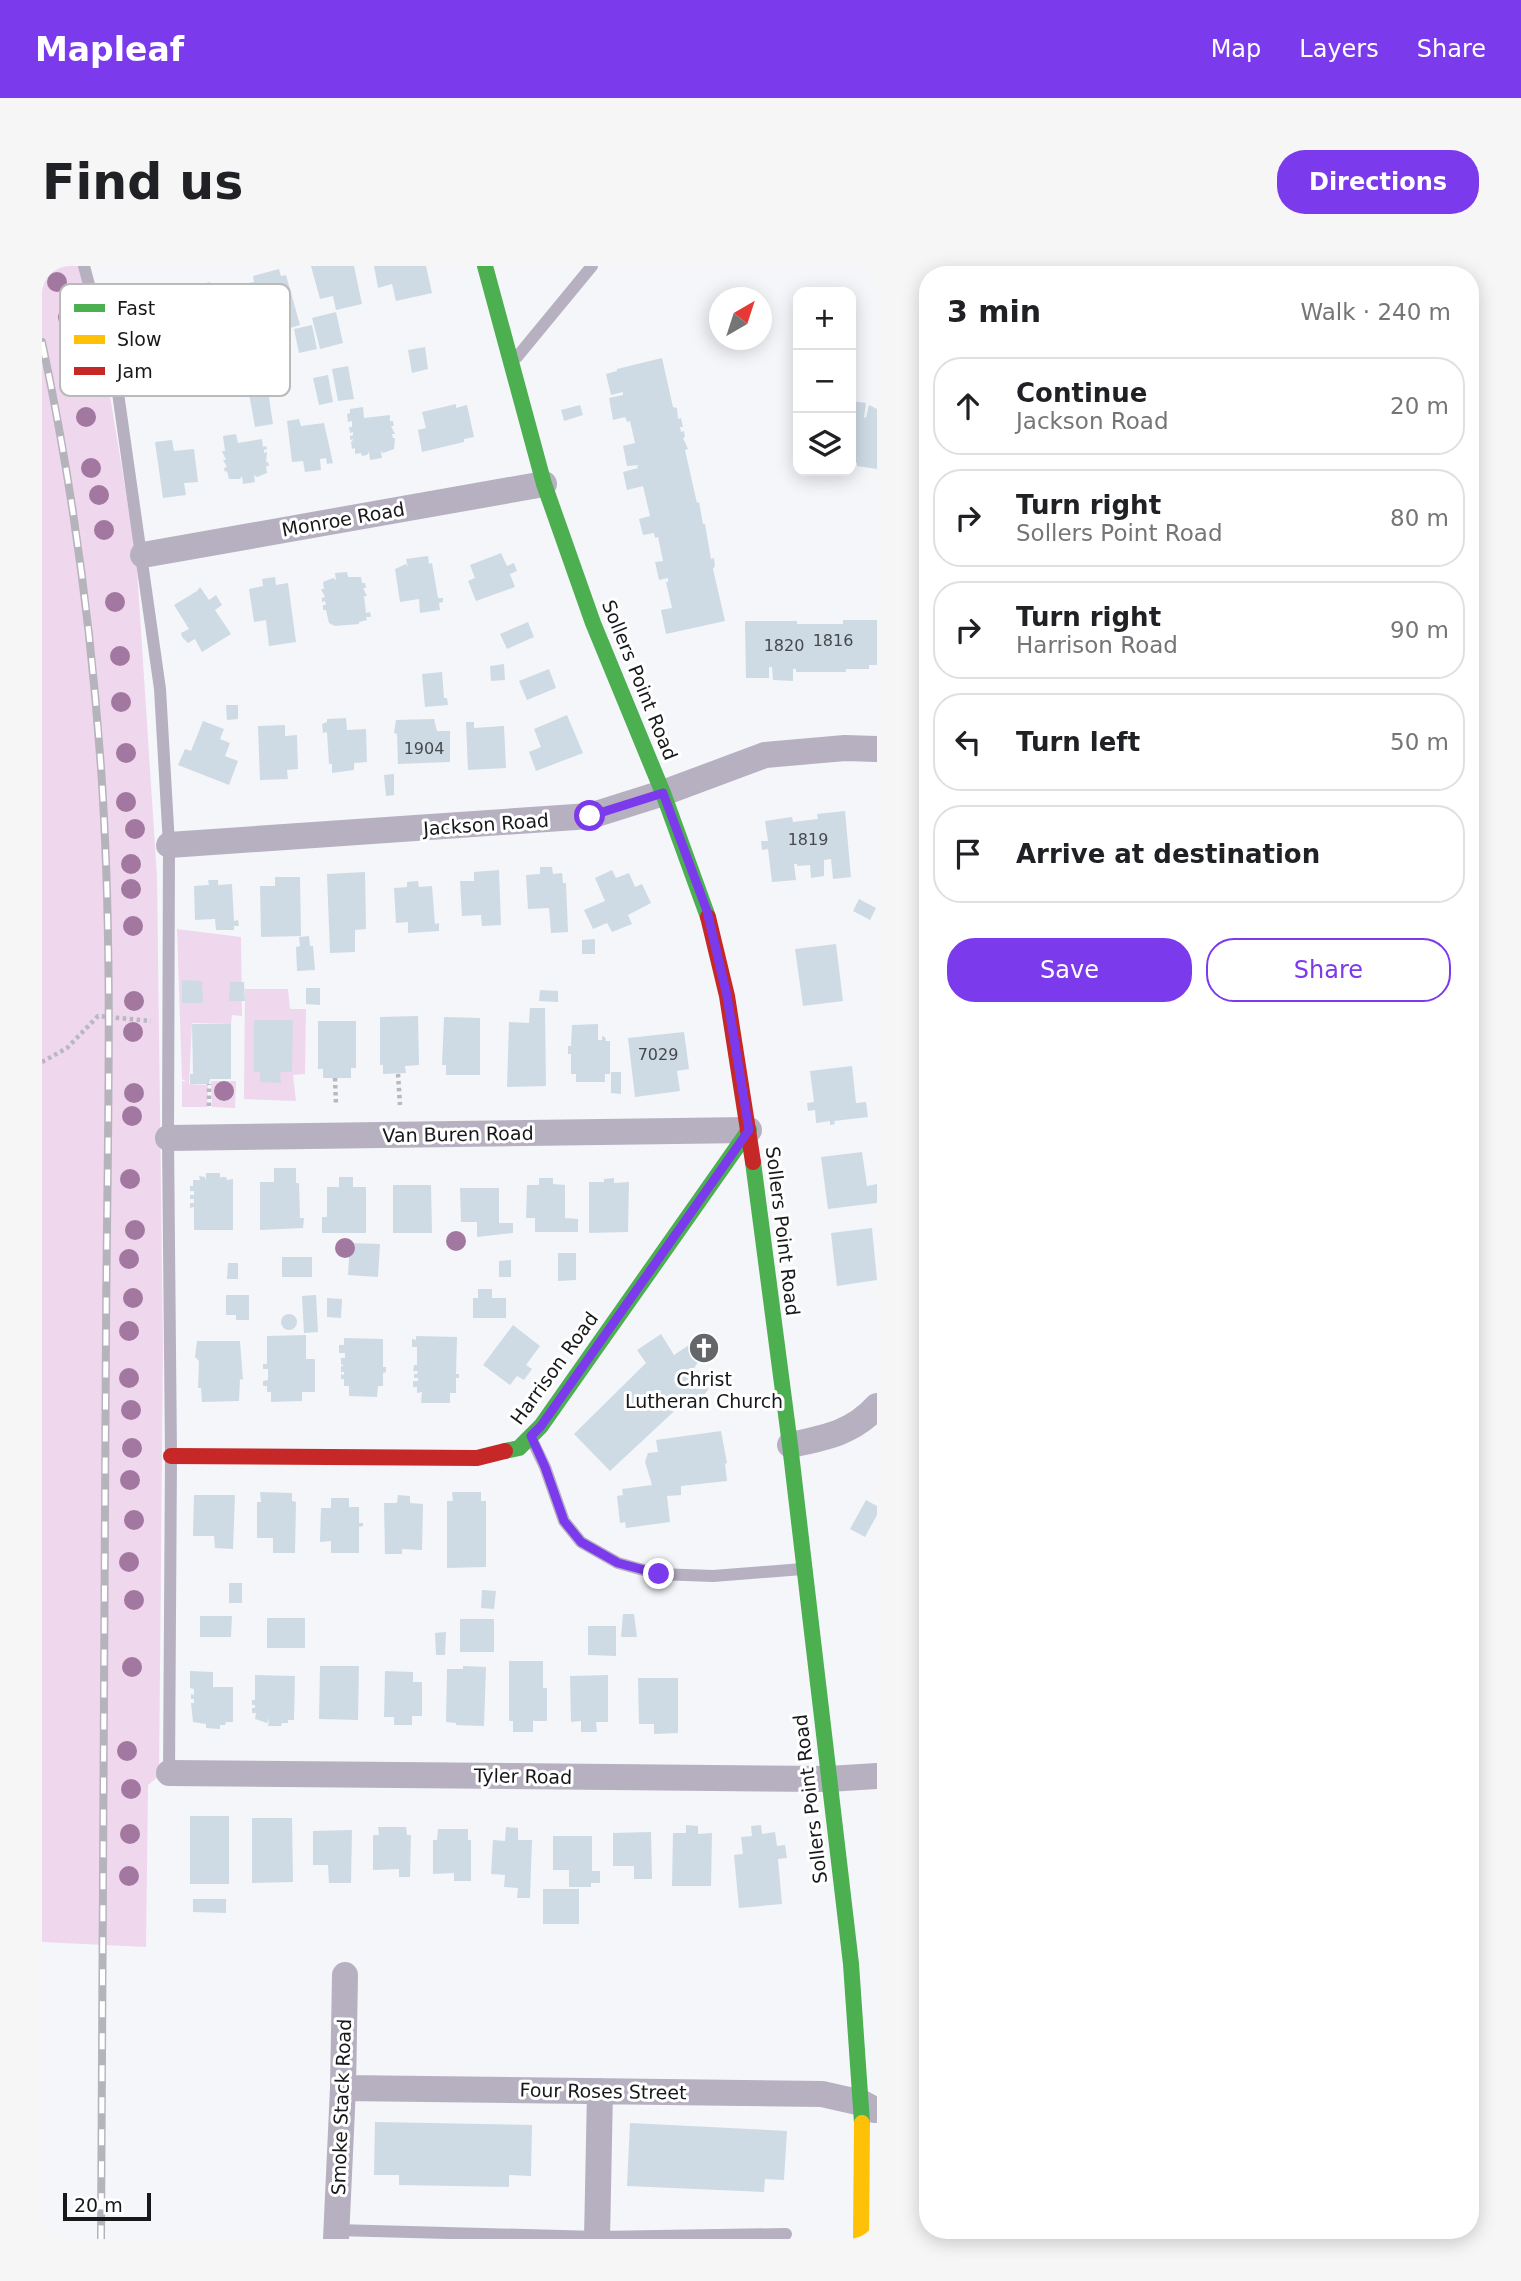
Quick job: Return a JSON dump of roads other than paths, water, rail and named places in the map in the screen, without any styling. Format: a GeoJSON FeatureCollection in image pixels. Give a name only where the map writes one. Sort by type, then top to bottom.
{"type":"FeatureCollection","features":[{"type":"Feature","properties":{"kind":"street","name":"Sollers Point Road"},"geometry":{"type":"LineString","coordinates":[[485,266],[544,484],[593,623],[663,793],[707,911],[727,996],[749,1130],[790,1445],[869,2107],[861,2239]]}},
{"type":"Feature","properties":{"kind":"street","name":"Monroe Road"},"geometry":{"type":"LineString","coordinates":[[143,555],[544,484]]}},
{"type":"Feature","properties":{"kind":"street","name":"Jackson Road"},"geometry":{"type":"LineString","coordinates":[[169,845],[590,816],[663,793],[765,755],[877,748]]}},
{"type":"Feature","properties":{"kind":"street","name":"Van Buren Road"},"geometry":{"type":"LineString","coordinates":[[168,1138],[749,1130]]}},
{"type":"Feature","properties":{"kind":"street","name":"Harrison Road"},"geometry":{"type":"LineString","coordinates":[[171,1456],[477,1458],[519,1448],[541,1426],[749,1130]]}},
{"type":"Feature","properties":{"kind":"street"},"geometry":{"type":"LineString","coordinates":[[790,1445],[836,1436],[877,1406]]}},
{"type":"Feature","properties":{"kind":"street","name":"Tyler Road"},"geometry":{"type":"LineString","coordinates":[[169,1773],[828,1779],[877,1776]]}},
{"type":"Feature","properties":{"kind":"street","name":"Smoke Stack Road"},"geometry":{"type":"LineString","coordinates":[[336,2234],[345,1975]]}},
{"type":"Feature","properties":{"kind":"street","name":"Four Roses Street"},"geometry":{"type":"LineString","coordinates":[[343,2088],[822,2094],[869,2107]]}},
{"type":"Feature","properties":{"kind":"street"},"geometry":{"type":"LineString","coordinates":[[597,2238],[600,2091]]}},
{"type":"Feature","properties":{"kind":"lane"},"geometry":{"type":"LineString","coordinates":[[84,266],[89,284]]}},
{"type":"Feature","properties":{"kind":"lane"},"geometry":{"type":"LineString","coordinates":[[510,365],[592,266]]}},
{"type":"Feature","properties":{"kind":"lane"},"geometry":{"type":"LineString","coordinates":[[118,396],[160,689],[169,845],[169,1773]]}},
{"type":"Feature","properties":{"kind":"lane"},"geometry":{"type":"LineString","coordinates":[[531,1436],[564,1521],[581,1542],[618,1563],[659,1574],[713,1576],[804,1569]]}},
{"type":"Feature","properties":{"kind":"lane"},"geometry":{"type":"LineString","coordinates":[[336,2234],[597,2238],[786,2234]]}},
{"type":"Feature","properties":{"kind":"railway"},"geometry":{"type":"LineString","coordinates":[[42,342],[71,501],[86,608],[105,838],[109,1049],[101,2239]]}},
{"type":"Feature","properties":{"kind":"place","name":"Christ Lutheran Church"},"geometry":{"type":"Point","coordinates":[704,1348]}}]}
